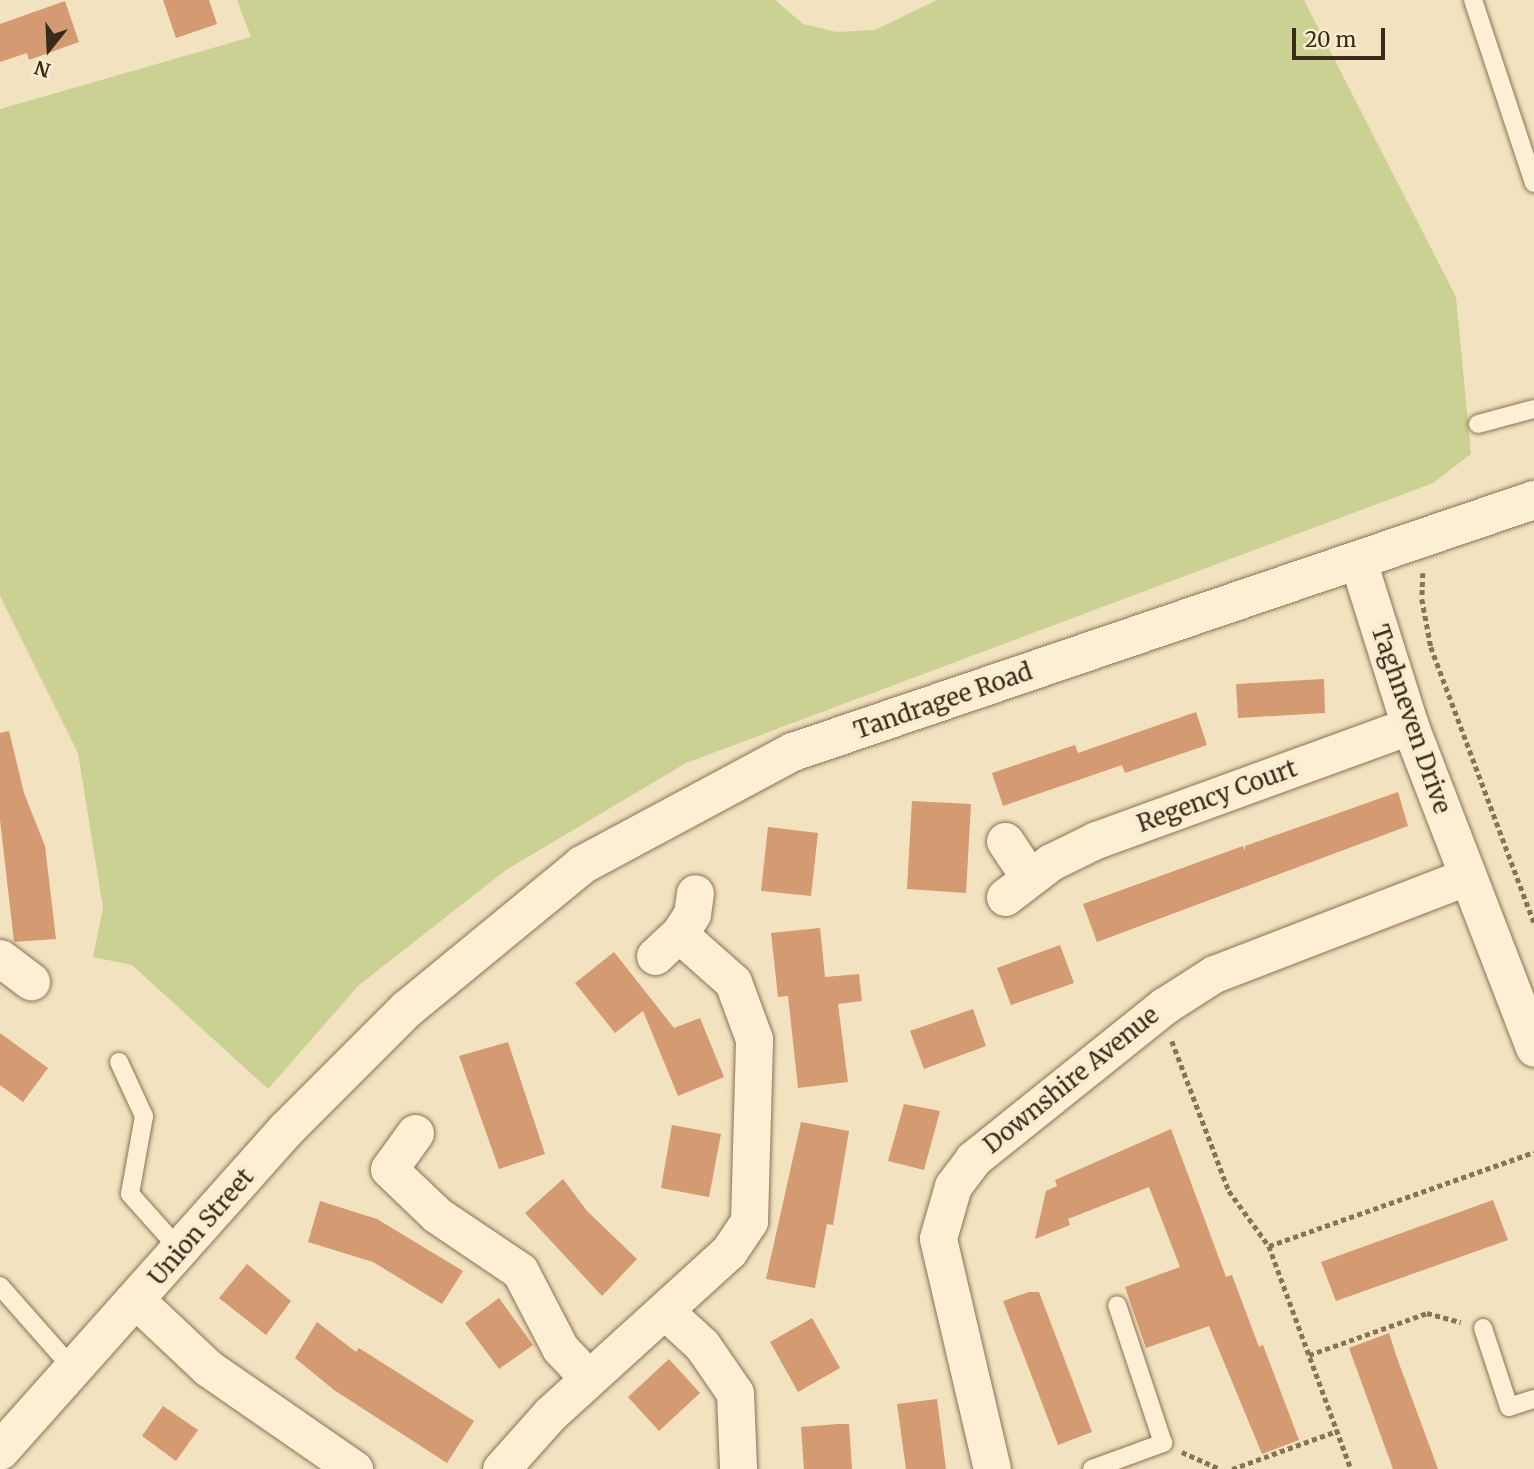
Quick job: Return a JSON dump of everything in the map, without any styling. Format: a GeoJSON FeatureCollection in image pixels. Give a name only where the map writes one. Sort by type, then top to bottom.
{"type":"FeatureCollection","features":[{"type":"Feature","properties":{"kind":"street","name":"Tandragee Road"},"geometry":{"type":"LineString","coordinates":[[407,1009],[583,865],[793,752],[1534,500]]}},
{"type":"Feature","properties":{"kind":"street","name":"Taghneven Drive"},"geometry":{"type":"LineString","coordinates":[[1358,561],[1410,726],[1534,1048]]}},
{"type":"Feature","properties":{"kind":"street","name":"Regency Court"},"geometry":{"type":"LineString","coordinates":[[1005,841],[1017,887],[1096,840],[1410,726]]}},
{"type":"Feature","properties":{"kind":"street","name":"Downshire Avenue"},"geometry":{"type":"LineString","coordinates":[[992,1469],[938,1238],[953,1186],[973,1159],[1149,1018],[1214,974],[1468,876]]}},
{"type":"Feature","properties":{"kind":"street"},"geometry":{"type":"LineString","coordinates":[[501,1469],[588,1378],[729,1251],[749,1221],[754,1039],[733,982],[667,945],[692,914],[695,893]]}},
{"type":"Feature","properties":{"kind":"street"},"geometry":{"type":"LineString","coordinates":[[0,958],[31,981]]}},
{"type":"Feature","properties":{"kind":"street","name":"Union Street"},"geometry":{"type":"LineString","coordinates":[[2,1444],[137,1301],[286,1129],[407,1009]]}},
{"type":"Feature","properties":{"kind":"street"},"geometry":{"type":"LineString","coordinates":[[415,1133],[389,1169],[437,1215],[520,1271],[560,1348],[588,1378]]}},
{"type":"Feature","properties":{"kind":"street"},"geometry":{"type":"LineString","coordinates":[[137,1301],[208,1368],[335,1464]]}},
{"type":"Feature","properties":{"kind":"street"},"geometry":{"type":"LineString","coordinates":[[665,1311],[702,1345],[735,1393],[738,1469]]}},
{"type":"Feature","properties":{"kind":"lane"},"geometry":{"type":"LineString","coordinates":[[1473,0],[1534,183]]}},
{"type":"Feature","properties":{"kind":"lane"},"geometry":{"type":"LineString","coordinates":[[1478,424],[1534,409]]}},
{"type":"Feature","properties":{"kind":"lane"},"geometry":{"type":"LineString","coordinates":[[119,1062],[144,1116],[130,1194],[181,1251]]}},
{"type":"Feature","properties":{"kind":"lane"},"geometry":{"type":"LineString","coordinates":[[0,1286],[74,1370]]}},
{"type":"Feature","properties":{"kind":"lane"},"geometry":{"type":"LineString","coordinates":[[1092,1469],[1163,1443],[1117,1305]]}},
{"type":"Feature","properties":{"kind":"lane"},"geometry":{"type":"LineString","coordinates":[[1483,1328],[1509,1407],[1534,1399]]}},
{"type":"Feature","properties":{"kind":"path"},"geometry":{"type":"LineString","coordinates":[[1425,537],[1422,598],[1431,647],[1534,922]]}},
{"type":"Feature","properties":{"kind":"path"},"geometry":{"type":"LineString","coordinates":[[1149,1018],[1175,1044],[1229,1191],[1269,1246],[1351,1469]]}},
{"type":"Feature","properties":{"kind":"path"},"geometry":{"type":"LineString","coordinates":[[1269,1246],[1534,1152]]}},
{"type":"Feature","properties":{"kind":"path"},"geometry":{"type":"LineString","coordinates":[[1309,1355],[1427,1313],[1483,1328]]}},
{"type":"Feature","properties":{"kind":"path"},"geometry":{"type":"LineString","coordinates":[[1231,1469],[1337,1431]]}},
{"type":"Feature","properties":{"kind":"path"},"geometry":{"type":"LineString","coordinates":[[1163,1443],[1220,1469]]}},
{"type":"Feature","properties":{"kind":"green space"},"geometry":{"type":"Polygon","coordinates":[[[237,0],[775,0],[803,24],[836,32],[875,30],[937,0],[1304,0],[1456,297],[1471,454],[1433,483],[686,763],[506,870],[359,985],[268,1089],[132,965],[93,957],[103,908],[78,753],[0,596],[0,109],[251,37],[237,0]]]}},
{"type":"Feature","properties":{"kind":"building"},"geometry":{"type":"Polygon","coordinates":[[[163,0],[209,0],[217,24],[176,38],[163,0]]]}},
{"type":"Feature","properties":{"kind":"building"},"geometry":{"type":"Polygon","coordinates":[[[65,1],[79,42],[29,60],[27,53],[0,62],[0,24],[65,1]]]}},
{"type":"Feature","properties":{"kind":"building"},"geometry":{"type":"Polygon","coordinates":[[[1324,679],[1325,713],[1238,718],[1236,684],[1324,679]]]}},
{"type":"Feature","properties":{"kind":"building"},"geometry":{"type":"Polygon","coordinates":[[[1196,712],[1207,745],[1125,773],[1122,765],[1003,806],[992,773],[1075,745],[1078,753],[1196,712]]]}},
{"type":"Feature","properties":{"kind":"building"},"geometry":{"type":"Polygon","coordinates":[[[9,731],[24,793],[45,846],[56,939],[14,942],[0,820],[0,733],[9,731]]]}},
{"type":"Feature","properties":{"kind":"building"},"geometry":{"type":"Polygon","coordinates":[[[1398,792],[1408,826],[1097,942],[1083,904],[1243,846],[1245,851],[1245,846],[1398,792]]]}},
{"type":"Feature","properties":{"kind":"building"},"geometry":{"type":"Polygon","coordinates":[[[912,801],[971,804],[966,893],[907,889],[912,801]]]}},
{"type":"Feature","properties":{"kind":"building"},"geometry":{"type":"Polygon","coordinates":[[[768,827],[818,833],[811,896],[761,891],[768,827]]]}},
{"type":"Feature","properties":{"kind":"building"},"geometry":{"type":"Polygon","coordinates":[[[820,928],[825,977],[859,974],[862,1001],[838,1004],[848,1082],[798,1088],[788,996],[778,997],[771,933],[820,928]]]}},
{"type":"Feature","properties":{"kind":"building"},"geometry":{"type":"Polygon","coordinates":[[[1060,945],[1074,983],[1011,1005],[997,968],[1060,945]]]}},
{"type":"Feature","properties":{"kind":"building"},"geometry":{"type":"Polygon","coordinates":[[[614,952],[674,1028],[700,1018],[724,1077],[678,1096],[643,1011],[615,1033],[575,983],[614,952]]]}},
{"type":"Feature","properties":{"kind":"building"},"geometry":{"type":"Polygon","coordinates":[[[973,1009],[986,1046],[924,1069],[910,1031],[973,1009]]]}},
{"type":"Feature","properties":{"kind":"building"},"geometry":{"type":"Polygon","coordinates":[[[0,1033],[48,1068],[23,1102],[0,1085],[0,1033]]]}},
{"type":"Feature","properties":{"kind":"building"},"geometry":{"type":"Polygon","coordinates":[[[508,1042],[545,1154],[499,1169],[459,1056],[508,1042]]]}},
{"type":"Feature","properties":{"kind":"building"},"geometry":{"type":"Polygon","coordinates":[[[904,1104],[940,1111],[924,1170],[888,1161],[904,1104]]]}},
{"type":"Feature","properties":{"kind":"building"},"geometry":{"type":"Polygon","coordinates":[[[801,1122],[849,1131],[833,1225],[827,1224],[815,1288],[766,1279],[801,1122]]]}},
{"type":"Feature","properties":{"kind":"building"},"geometry":{"type":"Polygon","coordinates":[[[672,1125],[721,1134],[709,1197],[661,1188],[672,1125]]]}},
{"type":"Feature","properties":{"kind":"building"},"geometry":{"type":"Polygon","coordinates":[[[1171,1129],[1226,1277],[1232,1275],[1259,1347],[1263,1345],[1299,1440],[1262,1454],[1209,1326],[1146,1348],[1125,1287],[1180,1267],[1149,1187],[1068,1219],[1070,1225],[1035,1239],[1046,1191],[1057,1186],[1055,1180],[1171,1129]]]}},
{"type":"Feature","properties":{"kind":"building"},"geometry":{"type":"Polygon","coordinates":[[[563,1179],[587,1211],[637,1259],[602,1296],[525,1213],[563,1179]]]}},
{"type":"Feature","properties":{"kind":"building"},"geometry":{"type":"Polygon","coordinates":[[[1493,1200],[1508,1240],[1336,1301],[1321,1262],[1493,1200]]]}},
{"type":"Feature","properties":{"kind":"building"},"geometry":{"type":"Polygon","coordinates":[[[320,1201],[377,1219],[463,1271],[442,1304],[373,1262],[308,1242],[320,1201]]]}},
{"type":"Feature","properties":{"kind":"building"},"geometry":{"type":"Polygon","coordinates":[[[247,1264],[291,1301],[266,1335],[219,1298],[247,1264]]]}},
{"type":"Feature","properties":{"kind":"building"},"geometry":{"type":"Polygon","coordinates":[[[1029,1292],[1039,1292],[1092,1432],[1058,1445],[1003,1301],[1029,1292]]]}},
{"type":"Feature","properties":{"kind":"building"},"geometry":{"type":"Polygon","coordinates":[[[499,1298],[533,1345],[499,1369],[465,1323],[499,1298]]]}},
{"type":"Feature","properties":{"kind":"building"},"geometry":{"type":"Polygon","coordinates":[[[812,1318],[840,1368],[798,1392],[770,1342],[812,1318]]]}},
{"type":"Feature","properties":{"kind":"building"},"geometry":{"type":"Polygon","coordinates":[[[317,1322],[356,1352],[359,1348],[474,1421],[447,1463],[334,1390],[295,1358],[317,1322]]]}},
{"type":"Feature","properties":{"kind":"building"},"geometry":{"type":"Polygon","coordinates":[[[1389,1333],[1438,1469],[1393,1469],[1349,1348],[1389,1333]]]}},
{"type":"Feature","properties":{"kind":"building"},"geometry":{"type":"Polygon","coordinates":[[[669,1359],[700,1393],[659,1431],[628,1397],[669,1359]]]}},
{"type":"Feature","properties":{"kind":"building"},"geometry":{"type":"Polygon","coordinates":[[[937,1399],[946,1469],[906,1469],[897,1404],[937,1399]]]}},
{"type":"Feature","properties":{"kind":"building"},"geometry":{"type":"Polygon","coordinates":[[[163,1406],[198,1430],[176,1461],[142,1436],[163,1406]]]}},
{"type":"Feature","properties":{"kind":"building"},"geometry":{"type":"Polygon","coordinates":[[[849,1424],[852,1469],[804,1469],[801,1427],[849,1424]]]}}]}
